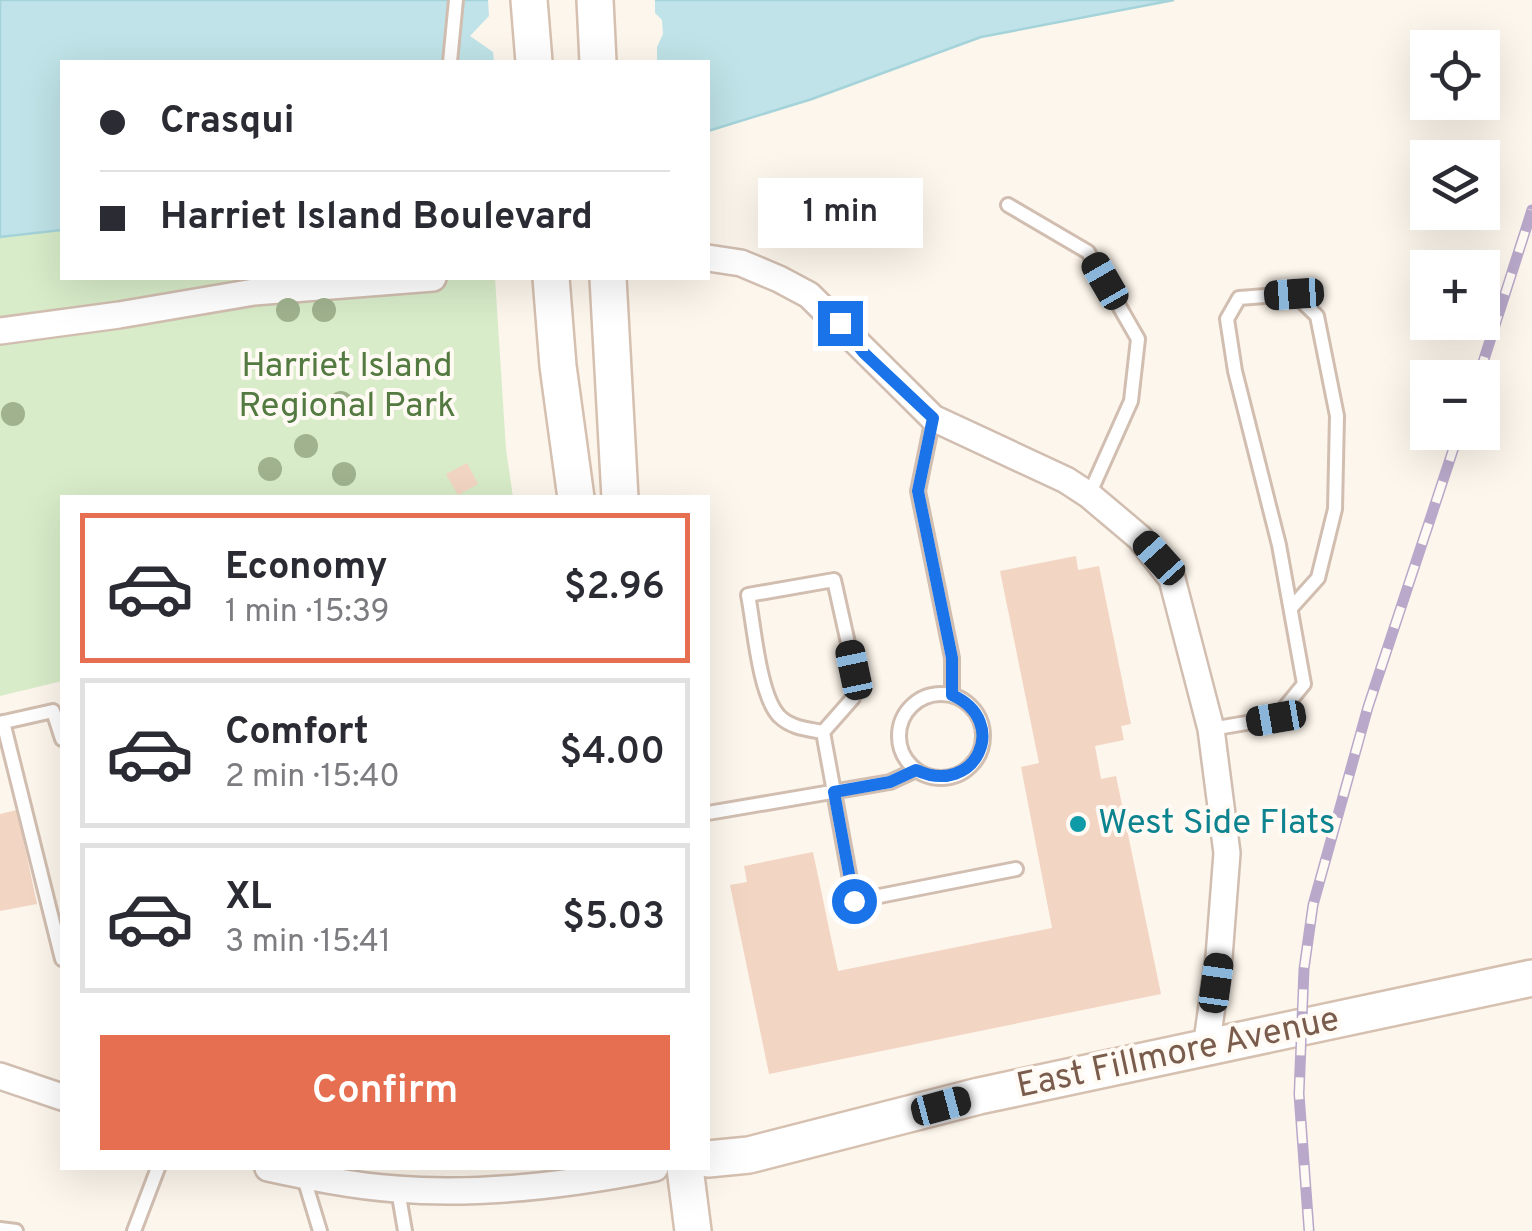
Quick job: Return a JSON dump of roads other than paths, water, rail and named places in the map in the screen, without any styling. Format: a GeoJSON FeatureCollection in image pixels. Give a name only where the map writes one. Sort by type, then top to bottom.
{"type":"FeatureCollection","features":[{"type":"Feature","properties":{"kind":"street"},"geometry":{"type":"LineString","coordinates":[[529,0],[534,60]]}},
{"type":"Feature","properties":{"kind":"street"},"geometry":{"type":"LineString","coordinates":[[595,0],[598,60]]}},
{"type":"Feature","properties":{"kind":"street"},"geometry":{"type":"LineString","coordinates":[[710,258],[742,263],[780,278],[809,296],[933,418],[1089,494],[1140,538],[1172,579],[1211,729],[1227,853],[1219,957],[1206,1048]]}},
{"type":"Feature","properties":{"kind":"street"},"geometry":{"type":"LineString","coordinates":[[0,331],[254,292],[407,280]]}},
{"type":"Feature","properties":{"kind":"street"},"geometry":{"type":"LineString","coordinates":[[551,280],[576,495]]}},
{"type":"Feature","properties":{"kind":"street"},"geometry":{"type":"LineString","coordinates":[[608,280],[620,495]]}},
{"type":"Feature","properties":{"kind":"street","name":"East Fillmore Avenue"},"geometry":{"type":"LineString","coordinates":[[710,1159],[748,1155],[979,1096],[1532,978]]}},
{"type":"Feature","properties":{"kind":"street"},"geometry":{"type":"LineString","coordinates":[[0,1076],[60,1096]]}},
{"type":"Feature","properties":{"kind":"street"},"geometry":{"type":"LineString","coordinates":[[277,1170],[398,1190],[534,1184],[640,1170]]}},
{"type":"Feature","properties":{"kind":"street"},"geometry":{"type":"LineString","coordinates":[[685,1170],[692,1231]]}},
{"type":"Feature","properties":{"kind":"lane"},"geometry":{"type":"LineString","coordinates":[[450,60],[456,0]]}},
{"type":"Feature","properties":{"kind":"lane"},"geometry":{"type":"LineString","coordinates":[[1008,205],[1088,252],[1138,339],[1131,401],[1089,494]]}},
{"type":"Feature","properties":{"kind":"lane"},"geometry":{"type":"LineString","coordinates":[[1211,729],[1276,718],[1304,684],[1290,608],[1280,545],[1235,371],[1226,319],[1239,298],[1294,294],[1317,316],[1337,416],[1335,509],[1318,578],[1290,608]]}},
{"type":"Feature","properties":{"kind":"lane"},"geometry":{"type":"LineString","coordinates":[[933,418],[918,491],[952,658],[952,695]]}},
{"type":"Feature","properties":{"kind":"lane"},"geometry":{"type":"LineString","coordinates":[[834,580],[854,670],[854,698],[822,732],[795,727],[780,718],[769,702],[748,595],[834,580]]}},
{"type":"Feature","properties":{"kind":"lane"},"geometry":{"type":"LineString","coordinates":[[952,695],[974,709],[983,734],[976,760],[954,776],[941,778],[916,770],[900,746],[903,718],[923,698],[952,695]]}},
{"type":"Feature","properties":{"kind":"lane"},"geometry":{"type":"LineString","coordinates":[[58,709],[2,722],[60,951]]}},
{"type":"Feature","properties":{"kind":"lane"},"geometry":{"type":"LineString","coordinates":[[822,732],[854,901],[1016,869]]}},
{"type":"Feature","properties":{"kind":"lane"},"geometry":{"type":"LineString","coordinates":[[710,813],[890,782],[916,770]]}},
{"type":"Feature","properties":{"kind":"lane"},"geometry":{"type":"LineString","coordinates":[[134,1231],[157,1170]]}},
{"type":"Feature","properties":{"kind":"lane"},"geometry":{"type":"LineString","coordinates":[[303,1176],[320,1231]]}},
{"type":"Feature","properties":{"kind":"lane"},"geometry":{"type":"LineString","coordinates":[[398,1190],[405,1231]]}},
{"type":"Feature","properties":{"kind":"lane"},"geometry":{"type":"LineString","coordinates":[[0,1229],[16,1231]]}},
{"type":"Feature","properties":{"kind":"water"},"geometry":{"type":"Polygon","coordinates":[[[0,0],[1174,0],[981,37],[812,99],[710,130],[710,60],[60,60],[60,230],[0,237],[0,0]]]}},
{"type":"Feature","properties":{"kind":"railway"},"geometry":{"type":"LineString","coordinates":[[1484,360],[1532,210]]}},
{"type":"Feature","properties":{"kind":"railway"},"geometry":{"type":"LineString","coordinates":[[1309,1231],[1299,1094],[1304,969],[1313,905],[1368,707],[1453,450]]}},
{"type":"Feature","properties":{"kind":"place","name":"West Side Flats"},"geometry":{"type":"Point","coordinates":[1078,824]}},
{"type":"Feature","properties":{"kind":"park label","name":"Harriet Island Regional Park"},"geometry":{"type":"Point","coordinates":[347,387]}}]}
